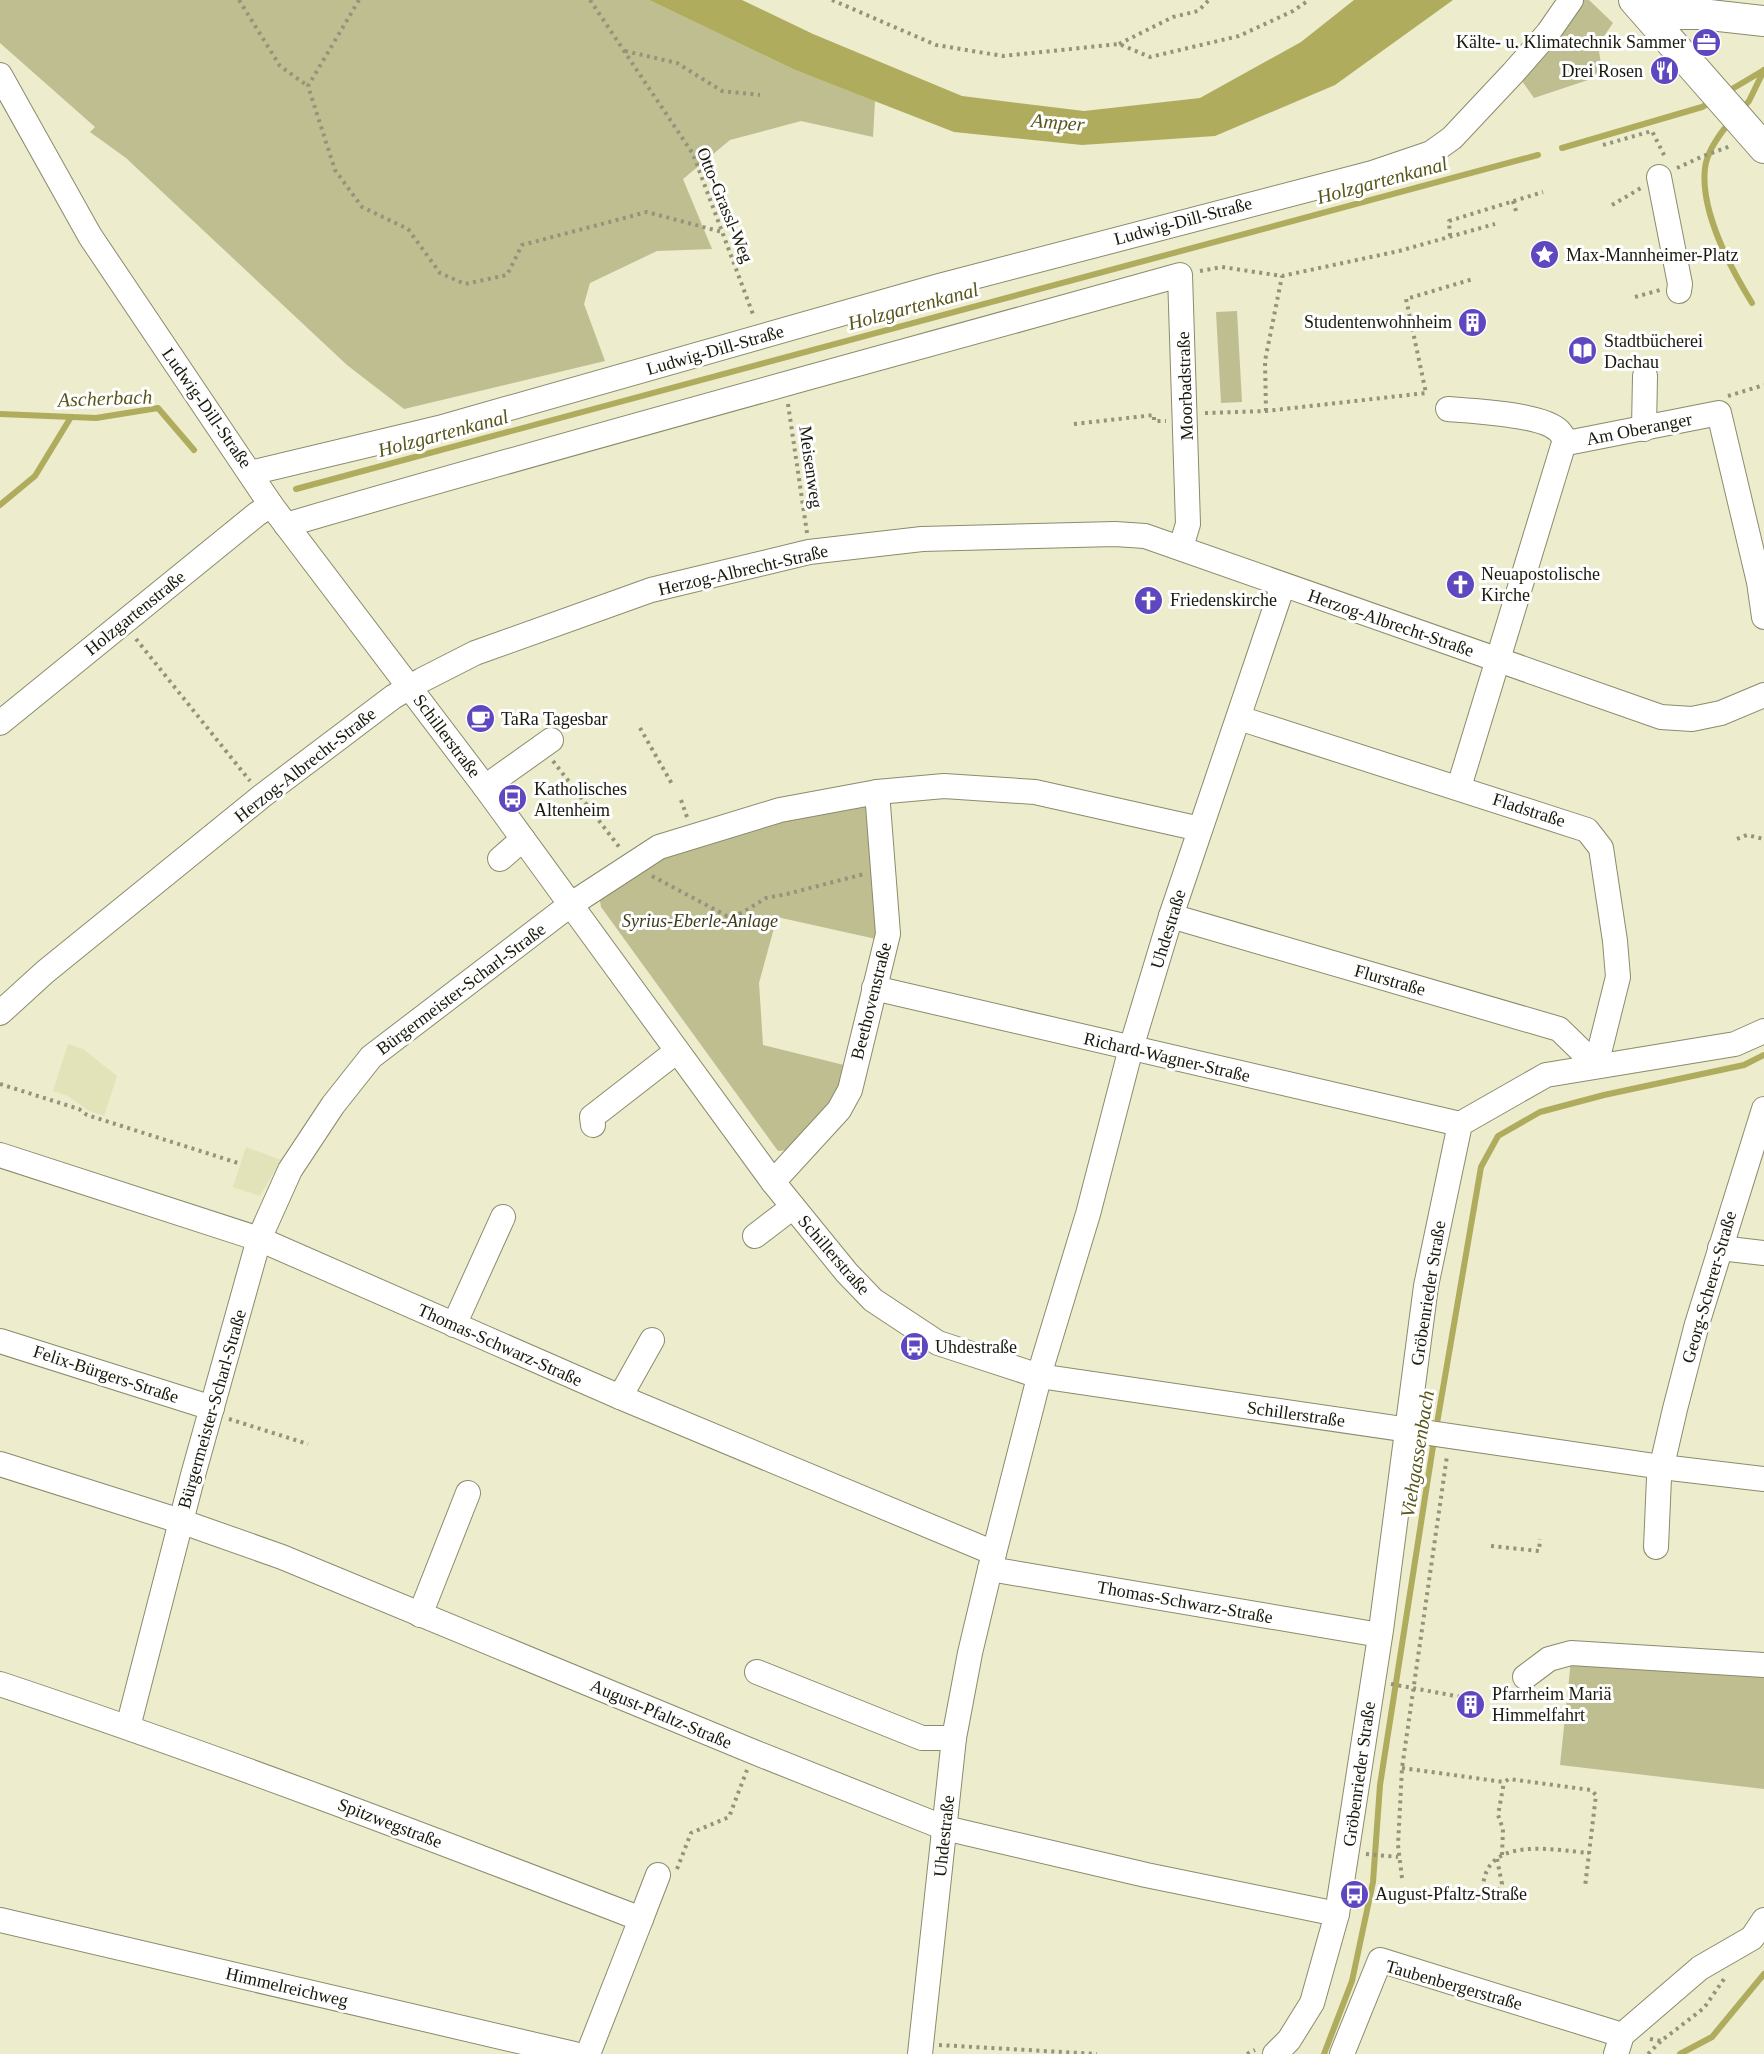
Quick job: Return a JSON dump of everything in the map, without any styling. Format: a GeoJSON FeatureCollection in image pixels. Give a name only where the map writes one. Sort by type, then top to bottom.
{"type":"FeatureCollection","features":[{"type":"Feature","properties":{"kind":"main road"},"geometry":{"type":"LineString","coordinates":[[1641,7],[1702,7],[1764,21]]}},
{"type":"Feature","properties":{"kind":"main road"},"geometry":{"type":"LineString","coordinates":[[1641,7],[1750,134]]}},
{"type":"Feature","properties":{"kind":"street","name":"Ludwig-Dill-Straße"},"geometry":{"type":"LineString","coordinates":[[0,75],[90,236],[250,474],[438,428],[939,286],[1372,173],[1431,153],[1452,138],[1513,73],[1548,33],[1571,0]]}},
{"type":"Feature","properties":{"kind":"street"},"geometry":{"type":"LineString","coordinates":[[1663,169],[1680,284],[1679,291]]}},
{"type":"Feature","properties":{"kind":"street"},"geometry":{"type":"LineString","coordinates":[[286,525],[597,435],[785,386],[1180,275]]}},
{"type":"Feature","properties":{"kind":"street","name":"Moorbadstraße"},"geometry":{"type":"LineString","coordinates":[[1180,275],[1188,525],[1181,548]]}},
{"type":"Feature","properties":{"kind":"street"},"geometry":{"type":"LineString","coordinates":[[1644,429],[1645,376]]}},
{"type":"Feature","properties":{"kind":"street"},"geometry":{"type":"LineString","coordinates":[[1448,409],[1506,413],[1550,425],[1558,430],[1567,443]]}},
{"type":"Feature","properties":{"kind":"street","name":"Am Oberanger"},"geometry":{"type":"LineString","coordinates":[[1459,787],[1563,446],[1567,443],[1719,413],[1759,582],[1764,617]]}},
{"type":"Feature","properties":{"kind":"street","name":"Schillerstraße"},"geometry":{"type":"LineString","coordinates":[[250,474],[286,525],[485,787],[773,1182],[847,1273],[873,1300],[938,1343],[1039,1376],[1414,1432],[1447,1443],[1764,1479]]}},
{"type":"Feature","properties":{"kind":"street","name":"Holzgartenstraße"},"geometry":{"type":"LineString","coordinates":[[0,723],[271,505]]}},
{"type":"Feature","properties":{"kind":"street","name":"Herzog-Albrecht-Straße"},"geometry":{"type":"LineString","coordinates":[[0,1013],[45,972],[262,796],[393,697],[410,687],[475,653],[651,590],[810,552],[922,539],[1114,534],[1144,536],[1661,717],[1692,719],[1721,713],[1764,695]]}},
{"type":"Feature","properties":{"kind":"street","name":"Uhdestraße"},"geometry":{"type":"LineString","coordinates":[[921,2050],[954,1738],[970,1653],[992,1561],[1039,1376],[1088,1214],[1131,1048],[1171,916],[1283,585]]}},
{"type":"Feature","properties":{"kind":"street","name":"Fladstraße"},"geometry":{"type":"LineString","coordinates":[[1239,718],[1587,830],[1601,848],[1618,977],[1596,1065]]}},
{"type":"Feature","properties":{"kind":"street"},"geometry":{"type":"LineString","coordinates":[[485,787],[547,743]]}},
{"type":"Feature","properties":{"kind":"street","name":"Bürgermeister-Scharl-Straße"},"geometry":{"type":"LineString","coordinates":[[128,1727],[180,1521],[259,1239],[290,1170],[333,1105],[371,1058],[570,905],[659,847],[780,810],[877,792],[944,786],[1035,792],[1200,829]]}},
{"type":"Feature","properties":{"kind":"street","name":"Beethovenstraße"},"geometry":{"type":"LineString","coordinates":[[773,1182],[839,1110],[850,1090],[888,934],[877,792]]}},
{"type":"Feature","properties":{"kind":"street"},"geometry":{"type":"LineString","coordinates":[[500,859],[523,839]]}},
{"type":"Feature","properties":{"kind":"street","name":"Flurstraße"},"geometry":{"type":"LineString","coordinates":[[1171,916],[1559,1029],[1596,1065]]}},
{"type":"Feature","properties":{"kind":"street","name":"Richard-Wagner-Straße"},"geometry":{"type":"LineString","coordinates":[[874,988],[1460,1124]]}},
{"type":"Feature","properties":{"kind":"street"},"geometry":{"type":"LineString","coordinates":[[1460,1124],[1546,1075],[1596,1065],[1736,1044],[1764,1031]]}},
{"type":"Feature","properties":{"kind":"street"},"geometry":{"type":"LineString","coordinates":[[593,1125],[592,1117],[676,1050]]}},
{"type":"Feature","properties":{"kind":"street","name":"Georg-Scherer-Straße"},"geometry":{"type":"LineString","coordinates":[[1656,1547],[1659,1478],[1697,1324],[1764,1109]]}},
{"type":"Feature","properties":{"kind":"street","name":"Gröbenrieder Straße"},"geometry":{"type":"LineString","coordinates":[[1275,2054],[1289,2040],[1312,2003],[1337,1914],[1414,1432],[1432,1253],[1460,1124]]}},
{"type":"Feature","properties":{"kind":"street","name":"Thomas-Schwarz-Straße"},"geometry":{"type":"LineString","coordinates":[[0,1155],[259,1239],[992,1561],[1380,1635]]}},
{"type":"Feature","properties":{"kind":"street"},"geometry":{"type":"LineString","coordinates":[[755,1236],[793,1206]]}},
{"type":"Feature","properties":{"kind":"street"},"geometry":{"type":"LineString","coordinates":[[454,1325],[503,1218]]}},
{"type":"Feature","properties":{"kind":"street"},"geometry":{"type":"LineString","coordinates":[[1720,1248],[1764,1252]]}},
{"type":"Feature","properties":{"kind":"street"},"geometry":{"type":"LineString","coordinates":[[620,1397],[652,1340]]}},
{"type":"Feature","properties":{"kind":"street","name":"Felix-Bürgers-Straße"},"geometry":{"type":"LineString","coordinates":[[0,1341],[212,1410]]}},
{"type":"Feature","properties":{"kind":"street","name":"August-Pfaltz-Straße"},"geometry":{"type":"LineString","coordinates":[[0,1464],[180,1521],[282,1557],[754,1752],[945,1828],[1146,1875],[1337,1914]]}},
{"type":"Feature","properties":{"kind":"street"},"geometry":{"type":"LineString","coordinates":[[420,1615],[468,1493]]}},
{"type":"Feature","properties":{"kind":"street"},"geometry":{"type":"LineString","coordinates":[[1525,1677],[1549,1659],[1571,1653],[1764,1665]]}},
{"type":"Feature","properties":{"kind":"street"},"geometry":{"type":"LineString","coordinates":[[757,1672],[922,1738],[954,1738]]}},
{"type":"Feature","properties":{"kind":"street","name":"Spitzwegstraße"},"geometry":{"type":"LineString","coordinates":[[0,1684],[128,1727],[343,1805],[641,1919]]}},
{"type":"Feature","properties":{"kind":"street"},"geometry":{"type":"LineString","coordinates":[[588,2054],[656,1880]]}},
{"type":"Feature","properties":{"kind":"street","name":"Himmelreichweg"},"geometry":{"type":"LineString","coordinates":[[0,1920],[518,2048],[574,2054]]}},
{"type":"Feature","properties":{"kind":"street"},"geometry":{"type":"LineString","coordinates":[[1619,2044],[1700,1968],[1752,1938],[1764,1920]]}},
{"type":"Feature","properties":{"kind":"street","name":"Taubenbergerstraße"},"geometry":{"type":"LineString","coordinates":[[1342,2054],[1380,1960],[1619,2044]]}},
{"type":"Feature","properties":{"kind":"path"},"geometry":{"type":"LineString","coordinates":[[239,0],[280,66],[308,86],[335,170],[362,207],[408,229],[440,273],[465,284],[507,275],[522,245],[647,212],[722,232]]}},
{"type":"Feature","properties":{"kind":"path"},"geometry":{"type":"LineString","coordinates":[[308,86],[359,0]]}},
{"type":"Feature","properties":{"kind":"path","name":"Otto-Grassl-Weg"},"geometry":{"type":"LineString","coordinates":[[590,0],[693,154],[762,338]]}},
{"type":"Feature","properties":{"kind":"path"},"geometry":{"type":"LineString","coordinates":[[832,0],[936,45],[1003,56],[1119,44],[1173,17],[1198,11],[1209,0]]}},
{"type":"Feature","properties":{"kind":"path"},"geometry":{"type":"LineString","coordinates":[[1119,44],[1150,57],[1239,36],[1293,11],[1309,0]]}},
{"type":"Feature","properties":{"kind":"path"},"geometry":{"type":"LineString","coordinates":[[624,51],[677,63],[722,91],[760,95]]}},
{"type":"Feature","properties":{"kind":"path"},"geometry":{"type":"LineString","coordinates":[[1603,145],[1652,131],[1663,169]]}},
{"type":"Feature","properties":{"kind":"path"},"geometry":{"type":"LineString","coordinates":[[1702,156],[1750,134]]}},
{"type":"Feature","properties":{"kind":"path"},"geometry":{"type":"LineString","coordinates":[[1450,236],[1449,222],[1543,192]]}},
{"type":"Feature","properties":{"kind":"path"},"geometry":{"type":"LineString","coordinates":[[1513,201],[1516,211]]}},
{"type":"Feature","properties":{"kind":"path"},"geometry":{"type":"LineString","coordinates":[[1180,275],[1222,267],[1282,276],[1399,250],[1495,224]]}},
{"type":"Feature","properties":{"kind":"path"},"geometry":{"type":"LineString","coordinates":[[1266,411],[1265,361],[1282,276]]}},
{"type":"Feature","properties":{"kind":"path"},"geometry":{"type":"LineString","coordinates":[[1074,424],[1154,415],[1154,421],[1426,393],[1406,299],[1473,279]]}},
{"type":"Feature","properties":{"kind":"path"},"geometry":{"type":"LineString","coordinates":[[1754,389],[1764,385]]}},
{"type":"Feature","properties":{"kind":"path","name":"Meisenweg"},"geometry":{"type":"LineString","coordinates":[[785,386],[810,552]]}},
{"type":"Feature","properties":{"kind":"path"},"geometry":{"type":"LineString","coordinates":[[123,622],[262,796]]}},
{"type":"Feature","properties":{"kind":"path"},"geometry":{"type":"LineString","coordinates":[[640,728],[672,784]]}},
{"type":"Feature","properties":{"kind":"path"},"geometry":{"type":"LineString","coordinates":[[547,743],[633,864],[727,916],[745,911],[766,898],[883,870]]}},
{"type":"Feature","properties":{"kind":"path"},"geometry":{"type":"LineString","coordinates":[[1737,839],[1747,835],[1764,839]]}},
{"type":"Feature","properties":{"kind":"path"},"geometry":{"type":"LineString","coordinates":[[0,1084],[79,1109],[87,1115],[238,1163]]}},
{"type":"Feature","properties":{"kind":"path"},"geometry":{"type":"LineString","coordinates":[[212,1410],[308,1444]]}},
{"type":"Feature","properties":{"kind":"path"},"geometry":{"type":"LineString","coordinates":[[1402,1878],[1398,1857],[1402,1768],[1447,1443]]}},
{"type":"Feature","properties":{"kind":"path"},"geometry":{"type":"LineString","coordinates":[[1491,1546],[1539,1551],[1540,1539]]}},
{"type":"Feature","properties":{"kind":"path"},"geometry":{"type":"LineString","coordinates":[[1406,1687],[1461,1697]]}},
{"type":"Feature","properties":{"kind":"path"},"geometry":{"type":"LineString","coordinates":[[656,1880],[670,1885],[691,1833],[729,1817],[754,1752]]}},
{"type":"Feature","properties":{"kind":"path"},"geometry":{"type":"LineString","coordinates":[[1402,1768],[1504,1782],[1509,1779],[1591,1790],[1596,1795],[1585,1887]]}},
{"type":"Feature","properties":{"kind":"path"},"geometry":{"type":"LineString","coordinates":[[1502,1856],[1503,1829],[1498,1815],[1504,1782]]}},
{"type":"Feature","properties":{"kind":"path"},"geometry":{"type":"LineString","coordinates":[[1497,1859],[1502,1884],[1498,1893],[1490,1895],[1483,1888],[1483,1877],[1492,1863],[1497,1859],[1509,1851],[1530,1848],[1589,1853]]}},
{"type":"Feature","properties":{"kind":"path"},"geometry":{"type":"LineString","coordinates":[[1364,1853],[1398,1857]]}},
{"type":"Feature","properties":{"kind":"path"},"geometry":{"type":"LineString","coordinates":[[1648,2054],[1661,2041]]}},
{"type":"Feature","properties":{"kind":"path"},"geometry":{"type":"LineString","coordinates":[[921,2050],[1013,2048],[1097,2054]]}},
{"type":"Feature","properties":{"kind":"shaded area"},"geometry":{"type":"Polygon","coordinates":[[[68,1044],[83,1049],[117,1076],[104,1116],[89,1111],[68,1096],[53,1091],[68,1044]]]}},
{"type":"Feature","properties":{"kind":"shaded area"},"geometry":{"type":"Polygon","coordinates":[[[246,1147],[281,1160],[260,1196],[233,1187],[246,1147]]]}},
{"type":"Feature","properties":{"kind":"green space"},"geometry":{"type":"Polygon","coordinates":[[[0,0],[649,0],[795,70],[875,101],[873,137],[801,121],[730,140],[683,179],[712,249],[657,251],[590,283],[584,304],[605,361],[404,409],[347,365],[126,158],[90,132],[95,127],[0,43],[0,0]]]}},
{"type":"Feature","properties":{"kind":"green space"},"geometry":{"type":"Polygon","coordinates":[[[1577,0],[1589,0],[1613,23],[1598,45],[1601,64],[1594,78],[1534,98],[1522,81],[1577,0]]]}},
{"type":"Feature","properties":{"kind":"green space"},"geometry":{"type":"Polygon","coordinates":[[[1237,311],[1242,402],[1221,403],[1216,312],[1237,311]]]}},
{"type":"Feature","properties":{"kind":"green space","name":"Syrius-Eberle-Anlage"},"geometry":{"type":"Polygon","coordinates":[[[863,802],[872,809],[876,939],[777,917],[759,983],[763,1045],[848,1066],[836,1097],[788,1150],[778,1151],[601,907],[599,895],[661,856],[782,819],[863,802]]]}},
{"type":"Feature","properties":{"kind":"green space"},"geometry":{"type":"Polygon","coordinates":[[[1571,1660],[1764,1673],[1764,1789],[1560,1765],[1571,1660]]]}},
{"type":"Feature","properties":{"kind":"water","name":"Amper"},"geometry":{"type":"Polygon","coordinates":[[[649,0],[742,0],[813,34],[962,96],[1084,111],[1200,98],[1301,42],[1354,0],[1453,0],[1335,85],[1215,136],[1082,145],[954,132],[795,70],[649,0]]]}},
{"type":"Feature","properties":{"kind":"waterway","name":"Holzgartenkanal"},"geometry":{"type":"LineString","coordinates":[[1727,92],[1764,70]]}},
{"type":"Feature","properties":{"kind":"waterway"},"geometry":{"type":"LineString","coordinates":[[1742,109],[1749,101],[1764,70]]}},
{"type":"Feature","properties":{"kind":"waterway","name":"Holzgartenkanal"},"geometry":{"type":"LineString","coordinates":[[1562,148],[1702,107],[1713,101]]}},
{"type":"Feature","properties":{"kind":"waterway"},"geometry":{"type":"LineString","coordinates":[[1729,123],[1708,155],[1705,168],[1707,203],[1726,256],[1752,303]]}},
{"type":"Feature","properties":{"kind":"waterway","name":"Holzgartenkanal"},"geometry":{"type":"LineString","coordinates":[[296,489],[1538,155]]}},
{"type":"Feature","properties":{"kind":"waterway","name":"Ascherbach"},"geometry":{"type":"LineString","coordinates":[[0,414],[96,418],[158,408],[194,450]]}},
{"type":"Feature","properties":{"kind":"waterway"},"geometry":{"type":"LineString","coordinates":[[0,505],[35,476],[71,417]]}},
{"type":"Feature","properties":{"kind":"waterway","name":"Viehgassenbach"},"geometry":{"type":"LineString","coordinates":[[1436,1429],[1481,1167],[1498,1136],[1540,1112],[1604,1095],[1744,1065],[1764,1055]]}},
{"type":"Feature","properties":{"kind":"waterway","name":"Viehgassenbach"},"geometry":{"type":"LineString","coordinates":[[1324,2054],[1352,1981],[1373,1882],[1380,1785],[1434,1440]]}},
{"type":"Feature","properties":{"kind":"waterway"},"geometry":{"type":"LineString","coordinates":[[1680,2054],[1712,2037],[1764,1974]]}},
{"type":"Feature","properties":{"kind":"place","name":"Kälte- u. Klimatechnik Sammer"},"geometry":{"type":"Point","coordinates":[1707,42]}},
{"type":"Feature","properties":{"kind":"place","name":"Drei Rosen"},"geometry":{"type":"Point","coordinates":[1664,71]}},
{"type":"Feature","properties":{"kind":"place","name":"Max-Mannheimer-Platz"},"geometry":{"type":"Point","coordinates":[1545,255]}},
{"type":"Feature","properties":{"kind":"place","name":"Studentenwohnheim"},"geometry":{"type":"Point","coordinates":[1473,322]}},
{"type":"Feature","properties":{"kind":"place","name":"Stadtbücherei Dachau"},"geometry":{"type":"Point","coordinates":[1583,351]}},
{"type":"Feature","properties":{"kind":"place","name":"Neuapostolische Kirche"},"geometry":{"type":"Point","coordinates":[1460,584]}},
{"type":"Feature","properties":{"kind":"place","name":"Friedenskirche"},"geometry":{"type":"Point","coordinates":[1149,600]}},
{"type":"Feature","properties":{"kind":"place","name":"TaRa Tagesbar"},"geometry":{"type":"Point","coordinates":[480,719]}},
{"type":"Feature","properties":{"kind":"place","name":"Katholisches Altenheim"},"geometry":{"type":"Point","coordinates":[513,799]}},
{"type":"Feature","properties":{"kind":"place","name":"Uhdestraße"},"geometry":{"type":"Point","coordinates":[914,1347]}},
{"type":"Feature","properties":{"kind":"place","name":"Pfarrheim Mariä Himmelfahrt"},"geometry":{"type":"Point","coordinates":[1471,1704]}},
{"type":"Feature","properties":{"kind":"place","name":"August-Pfaltz-Straße"},"geometry":{"type":"Point","coordinates":[1354,1894]}}]}
